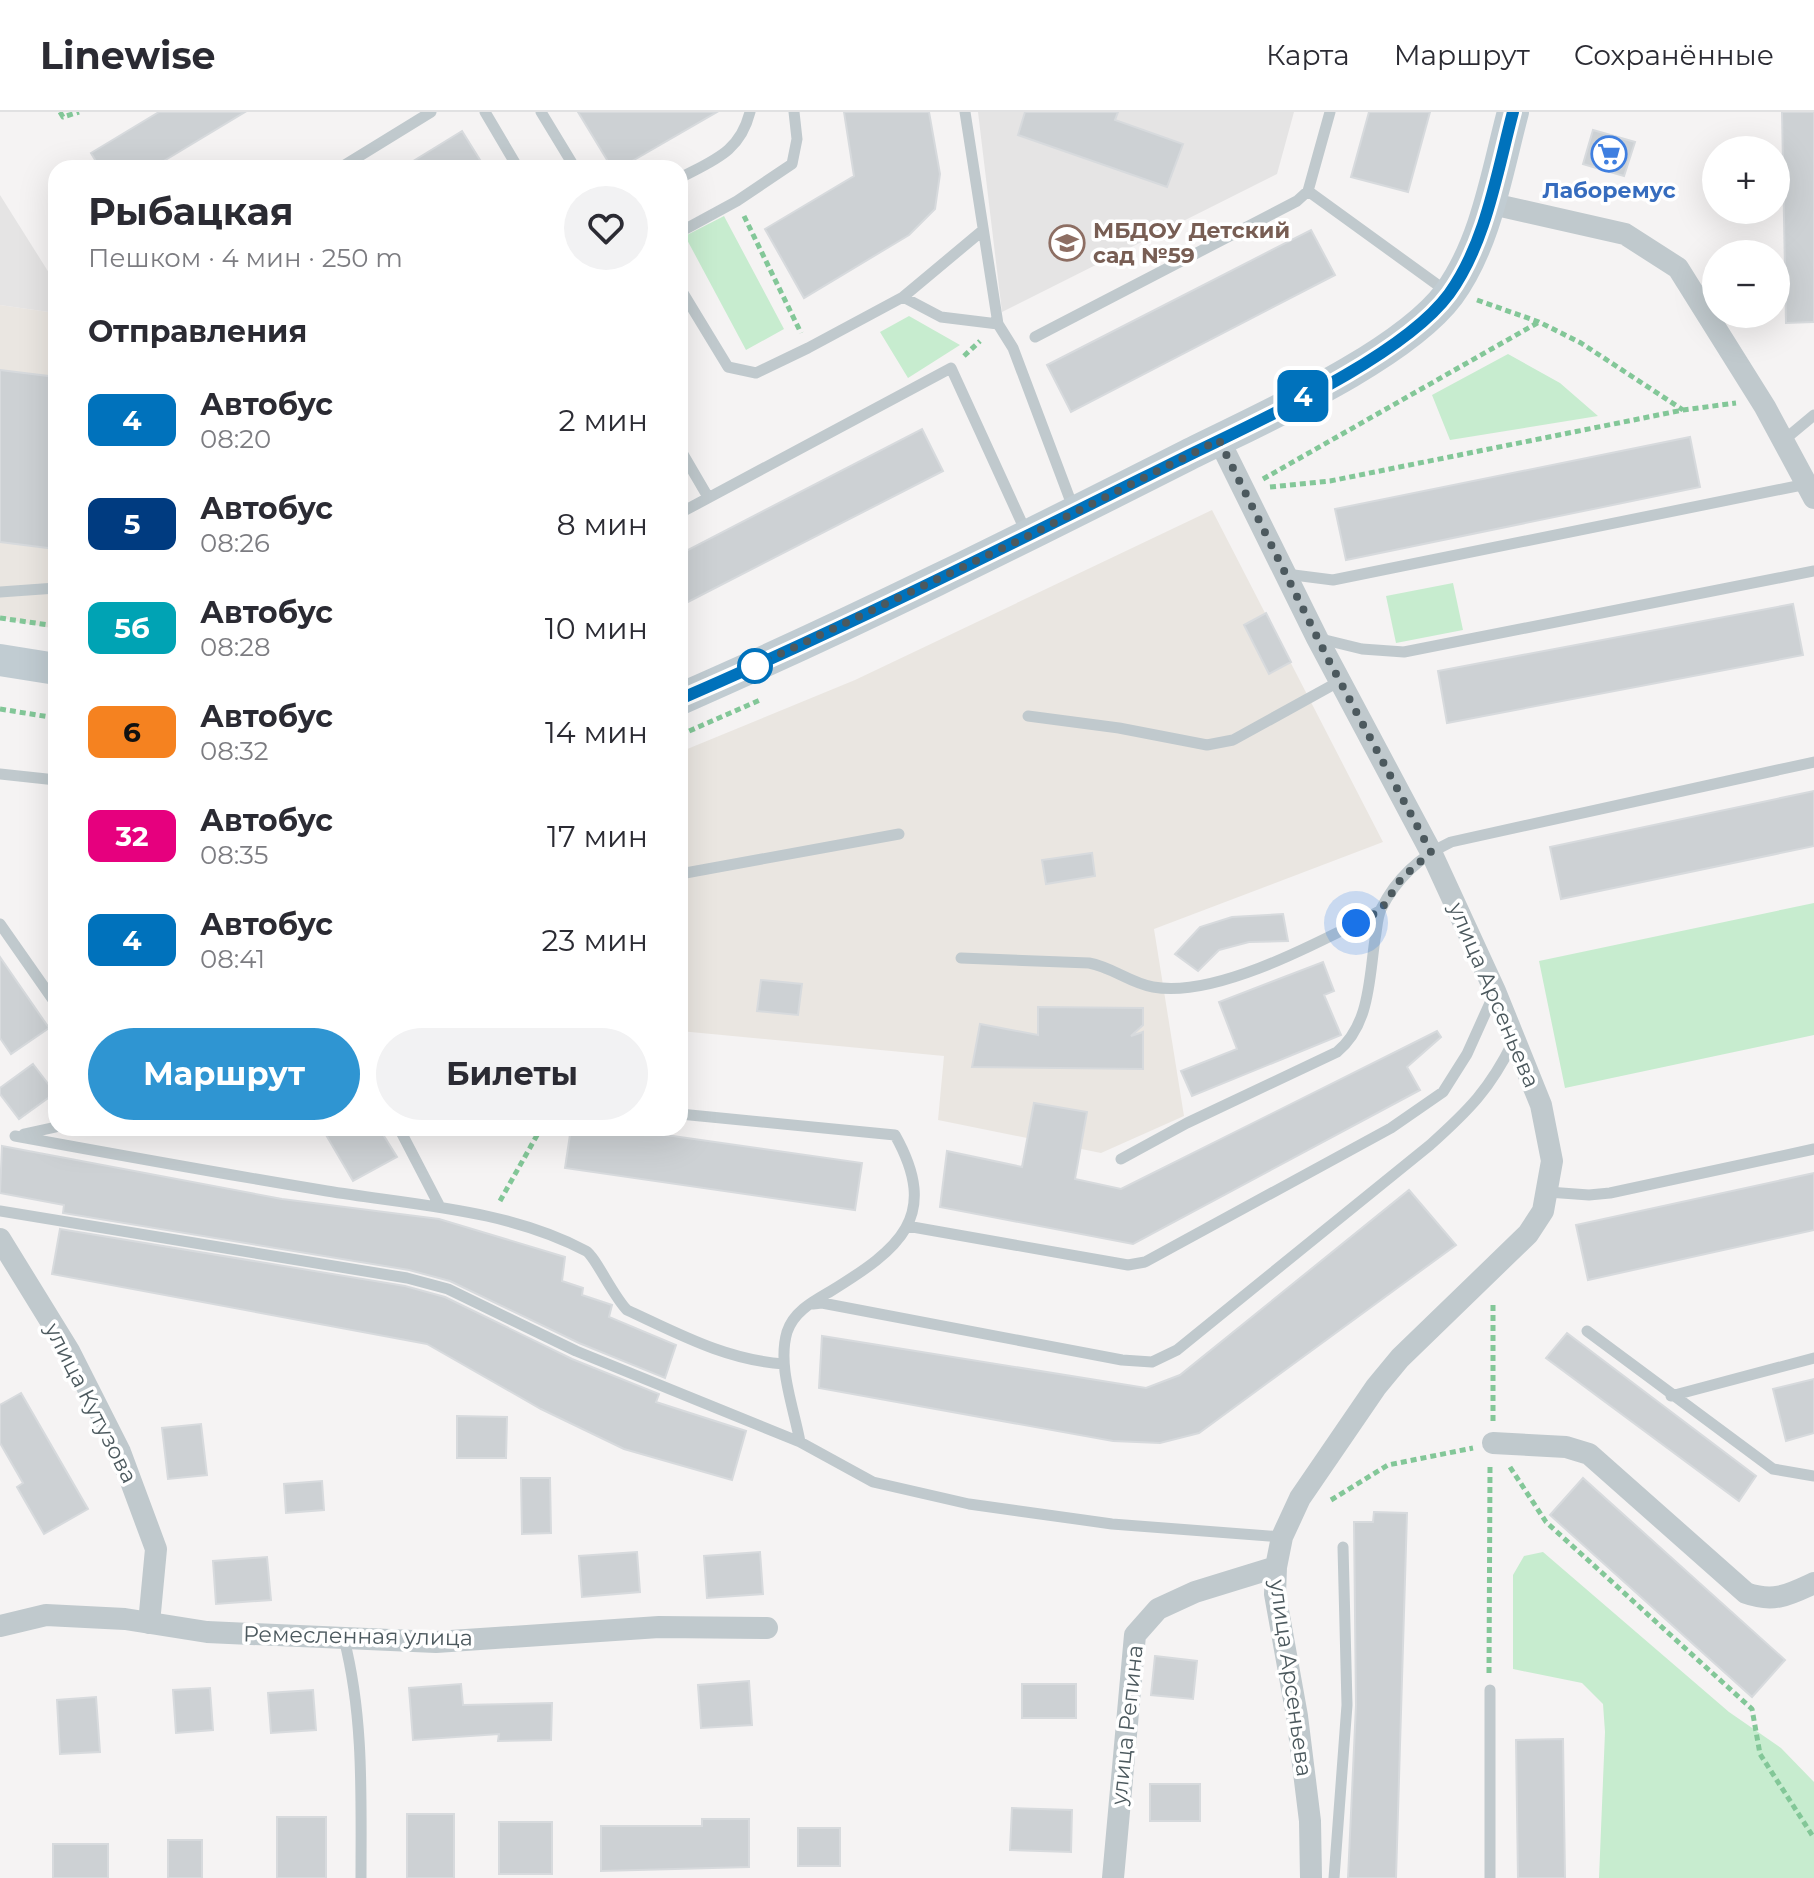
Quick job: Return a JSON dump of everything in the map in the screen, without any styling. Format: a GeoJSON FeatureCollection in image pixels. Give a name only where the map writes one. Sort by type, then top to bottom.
{"type":"FeatureCollection","features":[{"type":"Feature","properties":{"kind":"main road"},"geometry":{"type":"LineString","coordinates":[[688,695],[1028,536],[1219,440],[1318,389],[1415,328],[1449,293],[1473,247],[1513,112]]}},
{"type":"Feature","properties":{"kind":"main road"},"geometry":{"type":"LineString","coordinates":[[0,660],[48,668]]}},
{"type":"Feature","properties":{"kind":"street"},"geometry":{"type":"LineString","coordinates":[[1488,203],[1625,234],[1678,268],[1765,407],[1811,491]]}},
{"type":"Feature","properties":{"kind":"street","name":"улица Арсеньева"},"geometry":{"type":"LineString","coordinates":[[1219,440],[1317,638],[1431,852],[1495,991],[1541,1105],[1550,1136],[1552,1161],[1543,1211],[1528,1234],[1400,1358],[1376,1387],[1300,1498],[1282,1537],[1275,1594],[1297,1716],[1310,1821],[1311,1878]]}},
{"type":"Feature","properties":{"kind":"street","name":"улица Кутузова"},"geometry":{"type":"LineString","coordinates":[[0,1239],[69,1351],[120,1452],[156,1549],[149,1623]]}},
{"type":"Feature","properties":{"kind":"street"},"geometry":{"type":"LineString","coordinates":[[1493,1443],[1566,1447],[1589,1454],[1746,1593],[1764,1599],[1787,1595],[1814,1583]]}},
{"type":"Feature","properties":{"kind":"street","name":"улица Репина"},"geometry":{"type":"LineString","coordinates":[[1113,1878],[1135,1635],[1158,1609],[1195,1592],[1276,1567]]}},
{"type":"Feature","properties":{"kind":"street","name":"Ремесленная улица"},"geometry":{"type":"LineString","coordinates":[[0,1626],[46,1615],[149,1623],[207,1632],[436,1642],[659,1627],[767,1628]]}},
{"type":"Feature","properties":{"kind":"lane"},"geometry":{"type":"LineString","coordinates":[[353,160],[431,112]]}},
{"type":"Feature","properties":{"kind":"lane"},"geometry":{"type":"LineString","coordinates":[[485,112],[513,160]]}},
{"type":"Feature","properties":{"kind":"lane"},"geometry":{"type":"LineString","coordinates":[[541,112],[570,160]]}},
{"type":"Feature","properties":{"kind":"lane"},"geometry":{"type":"LineString","coordinates":[[688,174],[721,156],[744,135],[750,112]]}},
{"type":"Feature","properties":{"kind":"lane"},"geometry":{"type":"LineString","coordinates":[[688,228],[737,201],[792,164],[797,139],[794,112]]}},
{"type":"Feature","properties":{"kind":"lane"},"geometry":{"type":"LineString","coordinates":[[965,112],[998,324],[1013,348],[1075,512]]}},
{"type":"Feature","properties":{"kind":"lane"},"geometry":{"type":"LineString","coordinates":[[1035,337],[1297,201],[1308,191],[1330,112]]}},
{"type":"Feature","properties":{"kind":"lane"},"geometry":{"type":"LineString","coordinates":[[1308,191],[1449,293]]}},
{"type":"Feature","properties":{"kind":"lane"},"geometry":{"type":"LineString","coordinates":[[688,301],[728,367],[756,373],[903,297],[982,231]]}},
{"type":"Feature","properties":{"kind":"lane"},"geometry":{"type":"LineString","coordinates":[[903,297],[941,317],[998,324]]}},
{"type":"Feature","properties":{"kind":"lane"},"geometry":{"type":"LineString","coordinates":[[688,508],[951,368],[1028,536]]}},
{"type":"Feature","properties":{"kind":"lane"},"geometry":{"type":"LineString","coordinates":[[1784,440],[1814,415]]}},
{"type":"Feature","properties":{"kind":"lane"},"geometry":{"type":"LineString","coordinates":[[688,463],[708,497]]}},
{"type":"Feature","properties":{"kind":"lane"},"geometry":{"type":"LineString","coordinates":[[1285,574],[1333,580],[1811,491]]}},
{"type":"Feature","properties":{"kind":"lane"},"geometry":{"type":"LineString","coordinates":[[1317,638],[1362,649],[1404,652],[1814,571]]}},
{"type":"Feature","properties":{"kind":"lane"},"geometry":{"type":"LineString","coordinates":[[0,592],[48,589]]}},
{"type":"Feature","properties":{"kind":"lane"},"geometry":{"type":"LineString","coordinates":[[1028,716],[1119,728],[1207,745],[1233,740],[1340,681]]}},
{"type":"Feature","properties":{"kind":"lane"},"geometry":{"type":"LineString","coordinates":[[1121,1159],[1187,1123],[1337,1052],[1351,1041],[1361,1022],[1380,911],[1401,879],[1431,852],[1451,842],[1814,762]]}},
{"type":"Feature","properties":{"kind":"lane"},"geometry":{"type":"LineString","coordinates":[[0,774],[48,779]]}},
{"type":"Feature","properties":{"kind":"lane"},"geometry":{"type":"LineString","coordinates":[[688,873],[899,834]]}},
{"type":"Feature","properties":{"kind":"lane"},"geometry":{"type":"LineString","coordinates":[[961,958],[1089,963],[1105,966],[1133,981],[1154,987],[1187,988],[1284,960],[1380,911]]}},
{"type":"Feature","properties":{"kind":"lane"},"geometry":{"type":"LineString","coordinates":[[0,924],[48,993]]}},
{"type":"Feature","properties":{"kind":"lane"},"geometry":{"type":"LineString","coordinates":[[907,1226],[1128,1265],[1145,1262],[1391,1128],[1443,1092],[1467,1054],[1495,991]]}},
{"type":"Feature","properties":{"kind":"lane"},"geometry":{"type":"LineString","coordinates":[[809,1305],[822,1303],[1076,1353],[1152,1362],[1177,1350],[1430,1145],[1469,1110],[1493,1082],[1513,1042]]}},
{"type":"Feature","properties":{"kind":"lane"},"geometry":{"type":"LineString","coordinates":[[688,1115],[895,1135],[908,1159],[914,1179],[914,1202],[898,1243],[870,1267],[795,1316],[787,1333],[784,1364],[800,1442]]}},
{"type":"Feature","properties":{"kind":"lane"},"geometry":{"type":"LineString","coordinates":[[48,1129],[15,1136],[328,1191],[440,1207],[534,1231],[590,1253],[615,1298],[627,1310],[720,1353],[753,1362],[784,1364]]}},
{"type":"Feature","properties":{"kind":"lane"},"geometry":{"type":"LineString","coordinates":[[403,1136],[440,1207]]}},
{"type":"Feature","properties":{"kind":"lane"},"geometry":{"type":"LineString","coordinates":[[1548,1192],[1610,1193],[1814,1149]]}},
{"type":"Feature","properties":{"kind":"lane"},"geometry":{"type":"LineString","coordinates":[[0,1211],[407,1278],[448,1289],[576,1351],[800,1442],[873,1482],[969,1504],[1112,1524],[1282,1537]]}},
{"type":"Feature","properties":{"kind":"lane"},"geometry":{"type":"LineString","coordinates":[[1587,1331],[1773,1469],[1814,1476]]}},
{"type":"Feature","properties":{"kind":"lane"},"geometry":{"type":"LineString","coordinates":[[1671,1396],[1814,1358]]}},
{"type":"Feature","properties":{"kind":"lane"},"geometry":{"type":"LineString","coordinates":[[1334,1878],[1347,1705],[1343,1547]]}},
{"type":"Feature","properties":{"kind":"lane"},"geometry":{"type":"LineString","coordinates":[[344,1639],[354,1687],[361,1760],[361,1878]]}},
{"type":"Feature","properties":{"kind":"lane"},"geometry":{"type":"LineString","coordinates":[[1490,1690],[1490,1878]]}},
{"type":"Feature","properties":{"kind":"path"},"geometry":{"type":"LineString","coordinates":[[60,112],[63,117],[79,112]]}},
{"type":"Feature","properties":{"kind":"path"},"geometry":{"type":"LineString","coordinates":[[737,201],[808,348]]}},
{"type":"Feature","properties":{"kind":"path"},"geometry":{"type":"LineString","coordinates":[[1449,293],[1539,322],[1581,343],[1683,410]]}},
{"type":"Feature","properties":{"kind":"path"},"geometry":{"type":"LineString","coordinates":[[1245,490],[1539,322]]}},
{"type":"Feature","properties":{"kind":"path"},"geometry":{"type":"LineString","coordinates":[[951,368],[998,324]]}},
{"type":"Feature","properties":{"kind":"path"},"geometry":{"type":"LineString","coordinates":[[1245,490],[1330,481],[1683,410],[1741,403],[1765,407]]}},
{"type":"Feature","properties":{"kind":"path"},"geometry":{"type":"LineString","coordinates":[[0,618],[48,625]]}},
{"type":"Feature","properties":{"kind":"path"},"geometry":{"type":"LineString","coordinates":[[0,709],[48,717]]}},
{"type":"Feature","properties":{"kind":"path"},"geometry":{"type":"LineString","coordinates":[[502,1197],[536,1136]]}},
{"type":"Feature","properties":{"kind":"path"},"geometry":{"type":"LineString","coordinates":[[1494,1270],[1493,1443],[1546,1522],[1752,1709],[1760,1754],[1814,1838]]}},
{"type":"Feature","properties":{"kind":"path"},"geometry":{"type":"LineString","coordinates":[[1319,1508],[1388,1465],[1493,1443]]}},
{"type":"Feature","properties":{"kind":"path"},"geometry":{"type":"LineString","coordinates":[[1489,1476],[1490,1690]]}},
{"type":"Feature","properties":{"kind":"shaded area","name":"МБДОУ Детский сад №59"},"geometry":{"type":"Polygon","coordinates":[[[978,112],[1294,112],[1277,174],[1002,312],[978,112]]]}},
{"type":"Feature","properties":{"kind":"shaded area"},"geometry":{"type":"Polygon","coordinates":[[[0,195],[48,271],[48,312],[0,305],[0,195]]]}},
{"type":"Feature","properties":{"kind":"shaded area"},"geometry":{"type":"Polygon","coordinates":[[[0,305],[48,312],[48,627],[0,618],[0,305]]]}},
{"type":"Feature","properties":{"kind":"shaded area"},"geometry":{"type":"Polygon","coordinates":[[[1212,510],[1383,842],[1154,929],[1184,1116],[1101,1153],[938,1120],[944,1056],[688,1032],[688,749],[855,680],[1212,510]]]}},
{"type":"Feature","properties":{"kind":"green space"},"geometry":{"type":"Polygon","coordinates":[[[724,216],[784,329],[746,350],[688,242],[688,234],[724,216]]]}},
{"type":"Feature","properties":{"kind":"green space"},"geometry":{"type":"Polygon","coordinates":[[[909,316],[960,345],[908,378],[880,332],[909,316]]]}},
{"type":"Feature","properties":{"kind":"green space"},"geometry":{"type":"Polygon","coordinates":[[[1508,354],[1560,383],[1598,416],[1450,440],[1432,395],[1508,354]]]}},
{"type":"Feature","properties":{"kind":"green space"},"geometry":{"type":"Polygon","coordinates":[[[1453,583],[1463,630],[1396,643],[1386,596],[1453,583]]]}},
{"type":"Feature","properties":{"kind":"green space"},"geometry":{"type":"Polygon","coordinates":[[[1814,903],[1814,1035],[1565,1088],[1539,961],[1814,903]]]}},
{"type":"Feature","properties":{"kind":"green space"},"geometry":{"type":"Polygon","coordinates":[[[1543,1552],[1729,1712],[1781,1748],[1814,1782],[1814,1878],[1599,1878],[1605,1732],[1603,1704],[1582,1683],[1513,1669],[1513,1575],[1524,1556],[1543,1552]]]}},
{"type":"Feature","properties":{"kind":"building"},"geometry":{"type":"Polygon","coordinates":[[[159,112],[245,112],[165,160],[95,160],[91,153],[159,112]]]}},
{"type":"Feature","properties":{"kind":"building"},"geometry":{"type":"Polygon","coordinates":[[[578,112],[717,112],[634,160],[607,160],[578,112]]]}},
{"type":"Feature","properties":{"kind":"building"},"geometry":{"type":"Polygon","coordinates":[[[844,112],[929,112],[940,174],[935,209],[909,235],[804,298],[765,229],[854,176],[844,112]]]}},
{"type":"Feature","properties":{"kind":"building"},"geometry":{"type":"Polygon","coordinates":[[[1025,112],[1118,112],[1115,120],[1183,144],[1167,187],[1018,135],[1025,112]]]}},
{"type":"Feature","properties":{"kind":"building"},"geometry":{"type":"Polygon","coordinates":[[[1369,112],[1430,112],[1408,192],[1351,177],[1369,112]]]}},
{"type":"Feature","properties":{"kind":"building"},"geometry":{"type":"Polygon","coordinates":[[[1782,112],[1814,112],[1814,322],[1790,323],[1790,240],[1784,240],[1784,224],[1790,224],[1790,136],[1782,136],[1782,112]]]}},
{"type":"Feature","properties":{"kind":"building","name":"Лаборемус"},"geometry":{"type":"Polygon","coordinates":[[[1593,130],[1635,142],[1624,176],[1583,164],[1593,130]]]}},
{"type":"Feature","properties":{"kind":"building"},"geometry":{"type":"Polygon","coordinates":[[[462,131],[480,160],[415,160],[462,131]]]}},
{"type":"Feature","properties":{"kind":"building"},"geometry":{"type":"Polygon","coordinates":[[[1311,230],[1335,275],[1071,412],[1047,365],[1311,230]]]}},
{"type":"Feature","properties":{"kind":"building"},"geometry":{"type":"Polygon","coordinates":[[[0,370],[48,376],[48,548],[0,542],[0,370]]]}},
{"type":"Feature","properties":{"kind":"building"},"geometry":{"type":"Polygon","coordinates":[[[922,429],[943,471],[688,602],[688,550],[922,429]]]}},
{"type":"Feature","properties":{"kind":"building"},"geometry":{"type":"Polygon","coordinates":[[[1690,437],[1700,487],[1346,560],[1335,509],[1690,437]]]}},
{"type":"Feature","properties":{"kind":"building"},"geometry":{"type":"Polygon","coordinates":[[[1793,604],[1803,655],[1447,723],[1438,671],[1793,604]]]}},
{"type":"Feature","properties":{"kind":"building"},"geometry":{"type":"Polygon","coordinates":[[[1266,613],[1291,662],[1269,674],[1244,625],[1266,613]]]}},
{"type":"Feature","properties":{"kind":"building"},"geometry":{"type":"Polygon","coordinates":[[[1814,791],[1814,846],[1561,899],[1550,847],[1814,791]]]}},
{"type":"Feature","properties":{"kind":"building"},"geometry":{"type":"Polygon","coordinates":[[[1092,853],[1095,876],[1046,884],[1042,860],[1092,853]]]}},
{"type":"Feature","properties":{"kind":"building"},"geometry":{"type":"Polygon","coordinates":[[[1283,914],[1288,941],[1249,942],[1219,950],[1198,971],[1175,954],[1200,927],[1232,917],[1283,914]]]}},
{"type":"Feature","properties":{"kind":"building"},"geometry":{"type":"Polygon","coordinates":[[[0,957],[48,1029],[11,1054],[0,1038],[0,957]]]}},
{"type":"Feature","properties":{"kind":"building"},"geometry":{"type":"Polygon","coordinates":[[[1323,962],[1334,991],[1324,995],[1341,1035],[1192,1096],[1181,1071],[1237,1049],[1219,1002],[1323,962]]]}},
{"type":"Feature","properties":{"kind":"building"},"geometry":{"type":"Polygon","coordinates":[[[761,980],[802,984],[798,1015],[757,1011],[761,980]]]}},
{"type":"Feature","properties":{"kind":"building"},"geometry":{"type":"Polygon","coordinates":[[[1038,1007],[1143,1008],[1143,1025],[1131,1036],[1143,1032],[1143,1069],[972,1067],[980,1024],[1038,1035],[1038,1007]]]}},
{"type":"Feature","properties":{"kind":"building"},"geometry":{"type":"Polygon","coordinates":[[[1437,1031],[1441,1037],[1407,1067],[1420,1090],[1133,1244],[940,1207],[947,1151],[1022,1167],[1034,1103],[1087,1112],[1075,1179],[1121,1189],[1437,1031]]]}},
{"type":"Feature","properties":{"kind":"building"},"geometry":{"type":"Polygon","coordinates":[[[33,1064],[48,1084],[48,1098],[19,1119],[0,1094],[0,1088],[33,1064]]]}},
{"type":"Feature","properties":{"kind":"building"},"geometry":{"type":"Polygon","coordinates":[[[327,1136],[384,1136],[397,1157],[353,1181],[327,1136]]]}},
{"type":"Feature","properties":{"kind":"building"},"geometry":{"type":"Polygon","coordinates":[[[570,1136],[673,1136],[862,1163],[855,1210],[565,1168],[570,1136]]]}},
{"type":"Feature","properties":{"kind":"building"},"geometry":{"type":"Polygon","coordinates":[[[2,1146],[282,1199],[439,1219],[565,1257],[562,1281],[583,1288],[582,1295],[612,1305],[609,1317],[676,1345],[665,1378],[579,1343],[450,1281],[409,1270],[63,1213],[64,1205],[0,1193],[2,1146]]]}},
{"type":"Feature","properties":{"kind":"building"},"geometry":{"type":"Polygon","coordinates":[[[1814,1173],[1814,1230],[1588,1280],[1576,1225],[1814,1173]]]}},
{"type":"Feature","properties":{"kind":"building"},"geometry":{"type":"Polygon","coordinates":[[[1409,1190],[1456,1245],[1199,1433],[1160,1443],[1113,1441],[819,1388],[822,1336],[1146,1388],[1180,1375],[1409,1190]]]}},
{"type":"Feature","properties":{"kind":"building"},"geometry":{"type":"Polygon","coordinates":[[[60,1229],[405,1286],[445,1297],[572,1359],[659,1394],[656,1402],[746,1431],[732,1480],[624,1449],[541,1409],[427,1344],[52,1274],[60,1229]]]}},
{"type":"Feature","properties":{"kind":"building"},"geometry":{"type":"Polygon","coordinates":[[[1567,1333],[1756,1476],[1739,1501],[1546,1358],[1567,1333]]]}},
{"type":"Feature","properties":{"kind":"building"},"geometry":{"type":"Polygon","coordinates":[[[1814,1379],[1814,1433],[1786,1441],[1773,1389],[1814,1379]]]}},
{"type":"Feature","properties":{"kind":"building"},"geometry":{"type":"Polygon","coordinates":[[[21,1393],[88,1509],[44,1534],[17,1487],[23,1483],[0,1443],[0,1405],[21,1393]]]}},
{"type":"Feature","properties":{"kind":"building"},"geometry":{"type":"Polygon","coordinates":[[[457,1416],[507,1417],[506,1458],[457,1458],[457,1416]]]}},
{"type":"Feature","properties":{"kind":"building"},"geometry":{"type":"Polygon","coordinates":[[[201,1424],[207,1475],[168,1479],[162,1428],[201,1424]]]}},
{"type":"Feature","properties":{"kind":"building"},"geometry":{"type":"Polygon","coordinates":[[[521,1478],[550,1478],[551,1533],[522,1534],[521,1478]]]}},
{"type":"Feature","properties":{"kind":"building"},"geometry":{"type":"Polygon","coordinates":[[[1583,1478],[1785,1660],[1752,1697],[1550,1515],[1583,1478]]]}},
{"type":"Feature","properties":{"kind":"building"},"geometry":{"type":"Polygon","coordinates":[[[322,1481],[324,1510],[286,1513],[284,1484],[322,1481]]]}},
{"type":"Feature","properties":{"kind":"building"},"geometry":{"type":"Polygon","coordinates":[[[1374,1512],[1407,1513],[1396,1878],[1348,1878],[1356,1705],[1354,1522],[1373,1522],[1374,1512]]]}},
{"type":"Feature","properties":{"kind":"building"},"geometry":{"type":"Polygon","coordinates":[[[637,1552],[640,1592],[582,1597],[579,1556],[637,1552]]]}},
{"type":"Feature","properties":{"kind":"building"},"geometry":{"type":"Polygon","coordinates":[[[760,1552],[763,1594],[707,1598],[704,1556],[760,1552]]]}},
{"type":"Feature","properties":{"kind":"building"},"geometry":{"type":"Polygon","coordinates":[[[267,1557],[271,1600],[216,1604],[213,1561],[267,1557]]]}},
{"type":"Feature","properties":{"kind":"building"},"geometry":{"type":"Polygon","coordinates":[[[1155,1656],[1197,1661],[1193,1699],[1151,1695],[1155,1656]]]}},
{"type":"Feature","properties":{"kind":"building"},"geometry":{"type":"Polygon","coordinates":[[[749,1681],[752,1725],[701,1728],[698,1685],[749,1681]]]}},
{"type":"Feature","properties":{"kind":"building"},"geometry":{"type":"Polygon","coordinates":[[[461,1684],[463,1705],[552,1703],[551,1740],[498,1741],[499,1734],[413,1740],[409,1688],[461,1684]]]}},
{"type":"Feature","properties":{"kind":"building"},"geometry":{"type":"Polygon","coordinates":[[[1022,1684],[1076,1684],[1076,1718],[1022,1718],[1022,1684]]]}},
{"type":"Feature","properties":{"kind":"building"},"geometry":{"type":"Polygon","coordinates":[[[210,1688],[213,1730],[176,1733],[173,1690],[210,1688]]]}},
{"type":"Feature","properties":{"kind":"building"},"geometry":{"type":"Polygon","coordinates":[[[313,1690],[316,1730],[271,1733],[268,1693],[313,1690]]]}},
{"type":"Feature","properties":{"kind":"building"},"geometry":{"type":"Polygon","coordinates":[[[96,1697],[100,1752],[60,1754],[57,1700],[96,1697]]]}},
{"type":"Feature","properties":{"kind":"building"},"geometry":{"type":"Polygon","coordinates":[[[1563,1739],[1565,1878],[1518,1878],[1516,1740],[1563,1739]]]}},
{"type":"Feature","properties":{"kind":"building"},"geometry":{"type":"Polygon","coordinates":[[[1150,1784],[1200,1784],[1200,1821],[1150,1821],[1150,1784]]]}},
{"type":"Feature","properties":{"kind":"building"},"geometry":{"type":"Polygon","coordinates":[[[1012,1808],[1072,1810],[1071,1852],[1010,1850],[1012,1808]]]}},
{"type":"Feature","properties":{"kind":"building"},"geometry":{"type":"Polygon","coordinates":[[[407,1814],[454,1814],[454,1878],[407,1878],[407,1814]]]}},
{"type":"Feature","properties":{"kind":"building"},"geometry":{"type":"Polygon","coordinates":[[[277,1817],[326,1817],[326,1878],[277,1878],[277,1817]]]}},
{"type":"Feature","properties":{"kind":"building"},"geometry":{"type":"Polygon","coordinates":[[[702,1819],[749,1819],[749,1867],[601,1871],[601,1826],[702,1826],[702,1819]]]}},
{"type":"Feature","properties":{"kind":"building"},"geometry":{"type":"Polygon","coordinates":[[[499,1822],[552,1822],[552,1874],[499,1874],[499,1822]]]}},
{"type":"Feature","properties":{"kind":"building"},"geometry":{"type":"Polygon","coordinates":[[[798,1828],[840,1828],[840,1866],[798,1866],[798,1828]]]}},
{"type":"Feature","properties":{"kind":"building"},"geometry":{"type":"Polygon","coordinates":[[[168,1840],[202,1840],[202,1878],[168,1878],[168,1840]]]}},
{"type":"Feature","properties":{"kind":"building"},"geometry":{"type":"Polygon","coordinates":[[[53,1844],[108,1844],[108,1878],[53,1878],[53,1844]]]}},
{"type":"Feature","properties":{"kind":"bus line","name":"4"},"geometry":{"type":"LineString","coordinates":[[688,695],[1028,536],[1219,440],[1318,389],[1415,328],[1449,293],[1465,267],[1488,203],[1513,112]]}},
{"type":"Feature","properties":{"kind":"place","name":"Лаборемус"},"geometry":{"type":"Point","coordinates":[1609,154]}},
{"type":"Feature","properties":{"kind":"place","name":"МБДОУ Детский сад №59"},"geometry":{"type":"Point","coordinates":[1067,243]}},
{"type":"Feature","properties":{"kind":"route"},"geometry":{"type":"LineString","coordinates":[[755,666],[1028,536],[1219,440],[1328,659],[1431,852],[1401,879],[1380,911],[1356,923]]}}]}
